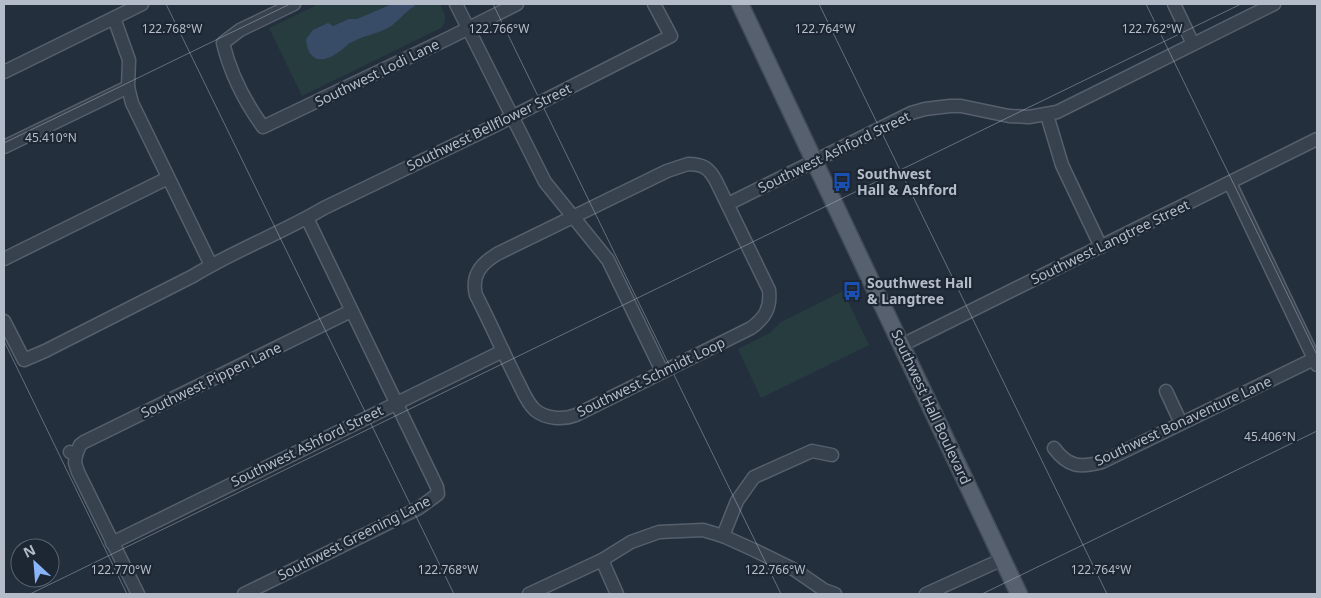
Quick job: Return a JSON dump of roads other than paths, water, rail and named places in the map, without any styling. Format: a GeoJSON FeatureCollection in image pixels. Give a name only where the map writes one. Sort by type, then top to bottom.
{"type":"FeatureCollection","features":[{"type":"Feature","properties":{"kind":"main road","name":"Southwest Hall Boulevard"},"geometry":{"type":"LineString","coordinates":[[740,4],[1019,594]]}},
{"type":"Feature","properties":{"kind":"street"},"geometry":{"type":"LineString","coordinates":[[4,72],[142,4]]}},
{"type":"Feature","properties":{"kind":"street","name":"Southwest Lodi Lane"},"geometry":{"type":"LineString","coordinates":[[294,4],[240,30],[223,43],[227,60],[252,111],[263,127],[517,4]]}},
{"type":"Feature","properties":{"kind":"street"},"geometry":{"type":"LineString","coordinates":[[456,4],[545,182],[608,260],[662,371]]}},
{"type":"Feature","properties":{"kind":"street","name":"Southwest Bellflower Street"},"geometry":{"type":"LineString","coordinates":[[307,218],[671,36],[654,4]]}},
{"type":"Feature","properties":{"kind":"street"},"geometry":{"type":"LineString","coordinates":[[1174,4],[1193,44]]}},
{"type":"Feature","properties":{"kind":"street","name":"Southwest Ashford Street"},"geometry":{"type":"LineString","coordinates":[[728,204],[911,113],[925,109],[961,106],[1009,116],[1029,117],[1047,115],[1066,108],[1274,4]]}},
{"type":"Feature","properties":{"kind":"street"},"geometry":{"type":"LineString","coordinates":[[114,18],[129,60],[128,87],[132,103],[211,265]]}},
{"type":"Feature","properties":{"kind":"street"},"geometry":{"type":"LineString","coordinates":[[4,147],[128,87]]}},
{"type":"Feature","properties":{"kind":"street"},"geometry":{"type":"LineString","coordinates":[[1047,115],[1062,166],[1100,246]]}},
{"type":"Feature","properties":{"kind":"street","name":"Southwest Langtree Street"},"geometry":{"type":"LineString","coordinates":[[902,345],[1317,139]]}},
{"type":"Feature","properties":{"kind":"street","name":"Southwest Schmidt Loop"},"geometry":{"type":"LineString","coordinates":[[688,164],[698,164],[706,167],[712,173],[728,204],[769,290],[769,308],[760,321],[751,328],[576,415],[555,418],[534,410],[524,394],[476,295],[474,282],[478,269],[490,258],[573,217],[666,171],[688,164]]}},
{"type":"Feature","properties":{"kind":"street"},"geometry":{"type":"LineString","coordinates":[[4,259],[168,178]]}},
{"type":"Feature","properties":{"kind":"street"},"geometry":{"type":"LineString","coordinates":[[1230,183],[1316,362]]}},
{"type":"Feature","properties":{"kind":"street"},"geometry":{"type":"LineString","coordinates":[[4,321],[24,360],[307,218],[396,403]]}},
{"type":"Feature","properties":{"kind":"street","name":"Southwest Pippen Lane"},"geometry":{"type":"LineString","coordinates":[[112,542],[75,463],[73,453],[80,445],[351,311]]}},
{"type":"Feature","properties":{"kind":"street","name":"Southwest Ashford Street"},"geometry":{"type":"LineString","coordinates":[[112,542],[503,351]]}},
{"type":"Feature","properties":{"kind":"street","name":"Southwest Bonaventure Lane"},"geometry":{"type":"LineString","coordinates":[[1054,448],[1060,456],[1074,465],[1092,465],[1102,462],[1181,423],[1316,362]]}},
{"type":"Feature","properties":{"kind":"street"},"geometry":{"type":"LineString","coordinates":[[1166,391],[1181,423]]}},
{"type":"Feature","properties":{"kind":"street","name":"Southwest Greening Lane"},"geometry":{"type":"LineString","coordinates":[[244,594],[419,508],[438,494],[437,488],[396,403]]}},
{"type":"Feature","properties":{"kind":"street"},"geometry":{"type":"LineString","coordinates":[[723,536],[737,501],[754,477],[812,451],[832,455]]}},
{"type":"Feature","properties":{"kind":"street"},"geometry":{"type":"LineString","coordinates":[[529,594],[602,560],[631,542],[659,532],[703,530],[723,536],[795,570],[827,593]]}},
{"type":"Feature","properties":{"kind":"street"},"geometry":{"type":"LineString","coordinates":[[112,542],[138,594]]}},
{"type":"Feature","properties":{"kind":"street"},"geometry":{"type":"LineString","coordinates":[[926,594],[1003,559]]}},
{"type":"Feature","properties":{"kind":"street"},"geometry":{"type":"LineString","coordinates":[[602,560],[617,594]]}},
{"type":"Feature","properties":{"kind":"water"},"geometry":{"type":"Polygon","coordinates":[[[392,4],[414,4],[415,6],[391,26],[350,43],[328,58],[317,59],[310,53],[306,39],[313,30],[328,23],[333,26],[349,19],[357,19],[392,4]]]}},
{"type":"Feature","properties":{"kind":"place","name":"Southwest Hall & Ashford"},"geometry":{"type":"Point","coordinates":[842,182]}},
{"type":"Feature","properties":{"kind":"place","name":"Southwest Hall & Langtree"},"geometry":{"type":"Point","coordinates":[852,291]}}]}
